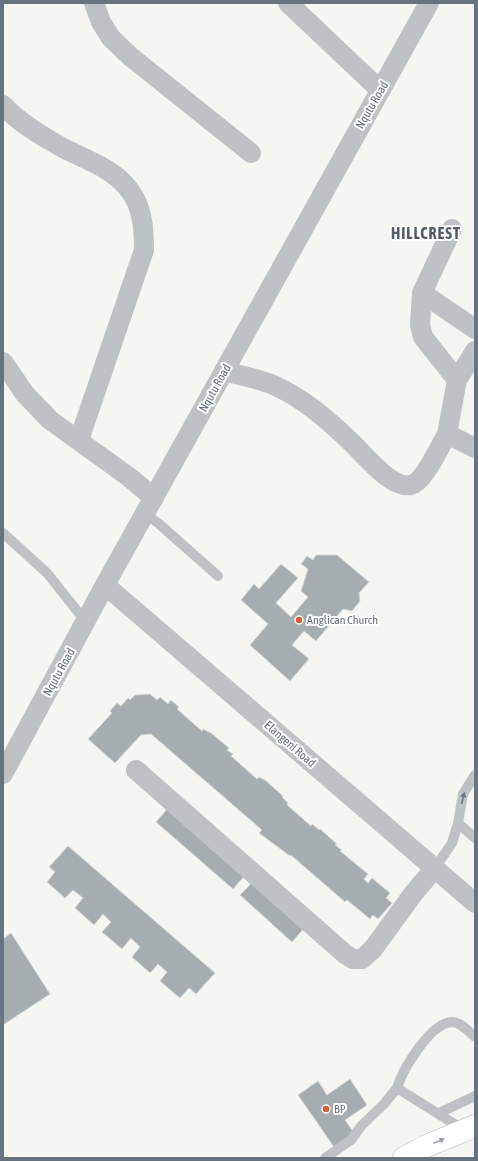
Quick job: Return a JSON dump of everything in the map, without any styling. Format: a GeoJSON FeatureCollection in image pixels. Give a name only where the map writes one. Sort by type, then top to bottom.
{"type":"FeatureCollection","features":[{"type":"Feature","properties":{"kind":"main road"},"geometry":{"type":"LineString","coordinates":[[404,1158],[424,1147],[470,1128]]}},
{"type":"Feature","properties":{"kind":"street"},"geometry":{"type":"LineString","coordinates":[[94,3],[101,22],[111,38],[132,57],[251,153]]}},
{"type":"Feature","properties":{"kind":"street"},"geometry":{"type":"LineString","coordinates":[[288,3],[359,72],[380,90]]}},
{"type":"Feature","properties":{"kind":"street","name":"Nqutu Road"},"geometry":{"type":"LineString","coordinates":[[3,774],[105,585],[429,3]]}},
{"type":"Feature","properties":{"kind":"street"},"geometry":{"type":"LineString","coordinates":[[3,105],[22,122],[42,135],[65,149],[98,164],[114,175],[134,195],[141,218],[144,250],[142,260],[79,440]]}},
{"type":"Feature","properties":{"kind":"street"},"geometry":{"type":"LineString","coordinates":[[452,229],[422,293],[420,321],[421,333],[457,380]]}},
{"type":"Feature","properties":{"kind":"street"},"geometry":{"type":"LineString","coordinates":[[422,293],[475,329]]}},
{"type":"Feature","properties":{"kind":"street"},"geometry":{"type":"LineString","coordinates":[[224,371],[270,384],[299,398],[340,432],[389,479],[399,485],[410,485],[421,478],[447,434],[457,380],[475,350]]}},
{"type":"Feature","properties":{"kind":"street"},"geometry":{"type":"LineString","coordinates":[[3,362],[25,394],[50,420],[129,477],[149,506]]}},
{"type":"Feature","properties":{"kind":"street"},"geometry":{"type":"LineString","coordinates":[[447,434],[475,448]]}},
{"type":"Feature","properties":{"kind":"street","name":"Elangeni Road"},"geometry":{"type":"LineString","coordinates":[[105,585],[475,903]]}},
{"type":"Feature","properties":{"kind":"street"},"geometry":{"type":"LineString","coordinates":[[136,770],[345,954],[353,959],[362,959],[373,949],[413,894],[435,868]]}},
{"type":"Feature","properties":{"kind":"lane"},"geometry":{"type":"LineString","coordinates":[[149,506],[158,523],[218,576]]}},
{"type":"Feature","properties":{"kind":"lane"},"geometry":{"type":"LineString","coordinates":[[3,533],[47,573],[86,622]]}},
{"type":"Feature","properties":{"kind":"lane"},"geometry":{"type":"LineString","coordinates":[[435,868],[452,842],[458,823],[464,794],[475,775]]}},
{"type":"Feature","properties":{"kind":"lane"},"geometry":{"type":"LineString","coordinates":[[458,823],[475,838]]}},
{"type":"Feature","properties":{"kind":"lane"},"geometry":{"type":"LineString","coordinates":[[325,1158],[351,1140],[362,1125],[384,1104],[397,1088],[406,1066],[414,1053],[439,1026],[453,1022],[458,1023],[475,1037]]}},
{"type":"Feature","properties":{"kind":"lane"},"geometry":{"type":"LineString","coordinates":[[397,1088],[439,1113],[470,1128]]}},
{"type":"Feature","properties":{"kind":"lane"},"geometry":{"type":"LineString","coordinates":[[439,1113],[475,1096]]}},
{"type":"Feature","properties":{"kind":"building","name":"Anglican Church"},"geometry":{"type":"Polygon","coordinates":[[[316,555],[337,555],[369,582],[359,593],[360,601],[352,611],[343,609],[316,641],[304,631],[292,645],[309,659],[290,681],[250,645],[268,624],[241,600],[254,584],[259,589],[281,564],[298,578],[276,603],[291,617],[308,597],[301,591],[308,569],[301,564],[307,556],[313,560],[316,555]]]}},
{"type":"Feature","properties":{"kind":"building"},"geometry":{"type":"Polygon","coordinates":[[[150,694],[157,700],[160,697],[168,704],[171,700],[179,707],[177,709],[202,731],[203,729],[211,733],[229,748],[227,750],[233,754],[231,756],[257,779],[259,777],[265,780],[283,796],[282,797],[288,803],[287,805],[311,826],[312,824],[319,830],[320,829],[337,844],[335,845],[342,850],[340,851],[368,874],[364,879],[368,883],[372,878],[390,893],[386,898],[392,903],[378,919],[373,915],[370,919],[347,900],[345,902],[291,855],[290,856],[259,833],[262,830],[151,734],[141,735],[115,763],[88,739],[112,713],[110,711],[117,703],[121,706],[128,698],[130,700],[135,695],[150,694]]]}},
{"type":"Feature","properties":{"kind":"building"},"geometry":{"type":"Polygon","coordinates":[[[170,806],[247,873],[233,889],[156,822],[170,806]]]}},
{"type":"Feature","properties":{"kind":"building"},"geometry":{"type":"Polygon","coordinates":[[[68,846],[215,973],[196,994],[189,988],[180,998],[160,981],[167,972],[158,964],[150,973],[132,957],[140,947],[131,938],[122,949],[102,932],[111,922],[103,914],[94,925],[75,908],[83,898],[73,890],[65,898],[47,882],[55,872],[49,867],[68,846]]]}},
{"type":"Feature","properties":{"kind":"building"},"geometry":{"type":"Polygon","coordinates":[[[254,881],[306,926],[292,942],[240,895],[254,881]]]}},
{"type":"Feature","properties":{"kind":"building"},"geometry":{"type":"Polygon","coordinates":[[[11,933],[50,994],[3,1025],[3,939],[11,933]]]}},
{"type":"Feature","properties":{"kind":"building"},"geometry":{"type":"Polygon","coordinates":[[[350,1079],[367,1105],[345,1120],[354,1133],[334,1147],[298,1095],[318,1081],[327,1095],[350,1079]]]}},
{"type":"Feature","properties":{"kind":"place","name":"Anglican Church"},"geometry":{"type":"Point","coordinates":[299,620]}},
{"type":"Feature","properties":{"kind":"place","name":"BP"},"geometry":{"type":"Point","coordinates":[326,1109]}},
{"type":"Feature","properties":{"kind":"district","name":"HILLCREST"},"geometry":{"type":"Point","coordinates":[426,233]}}]}
